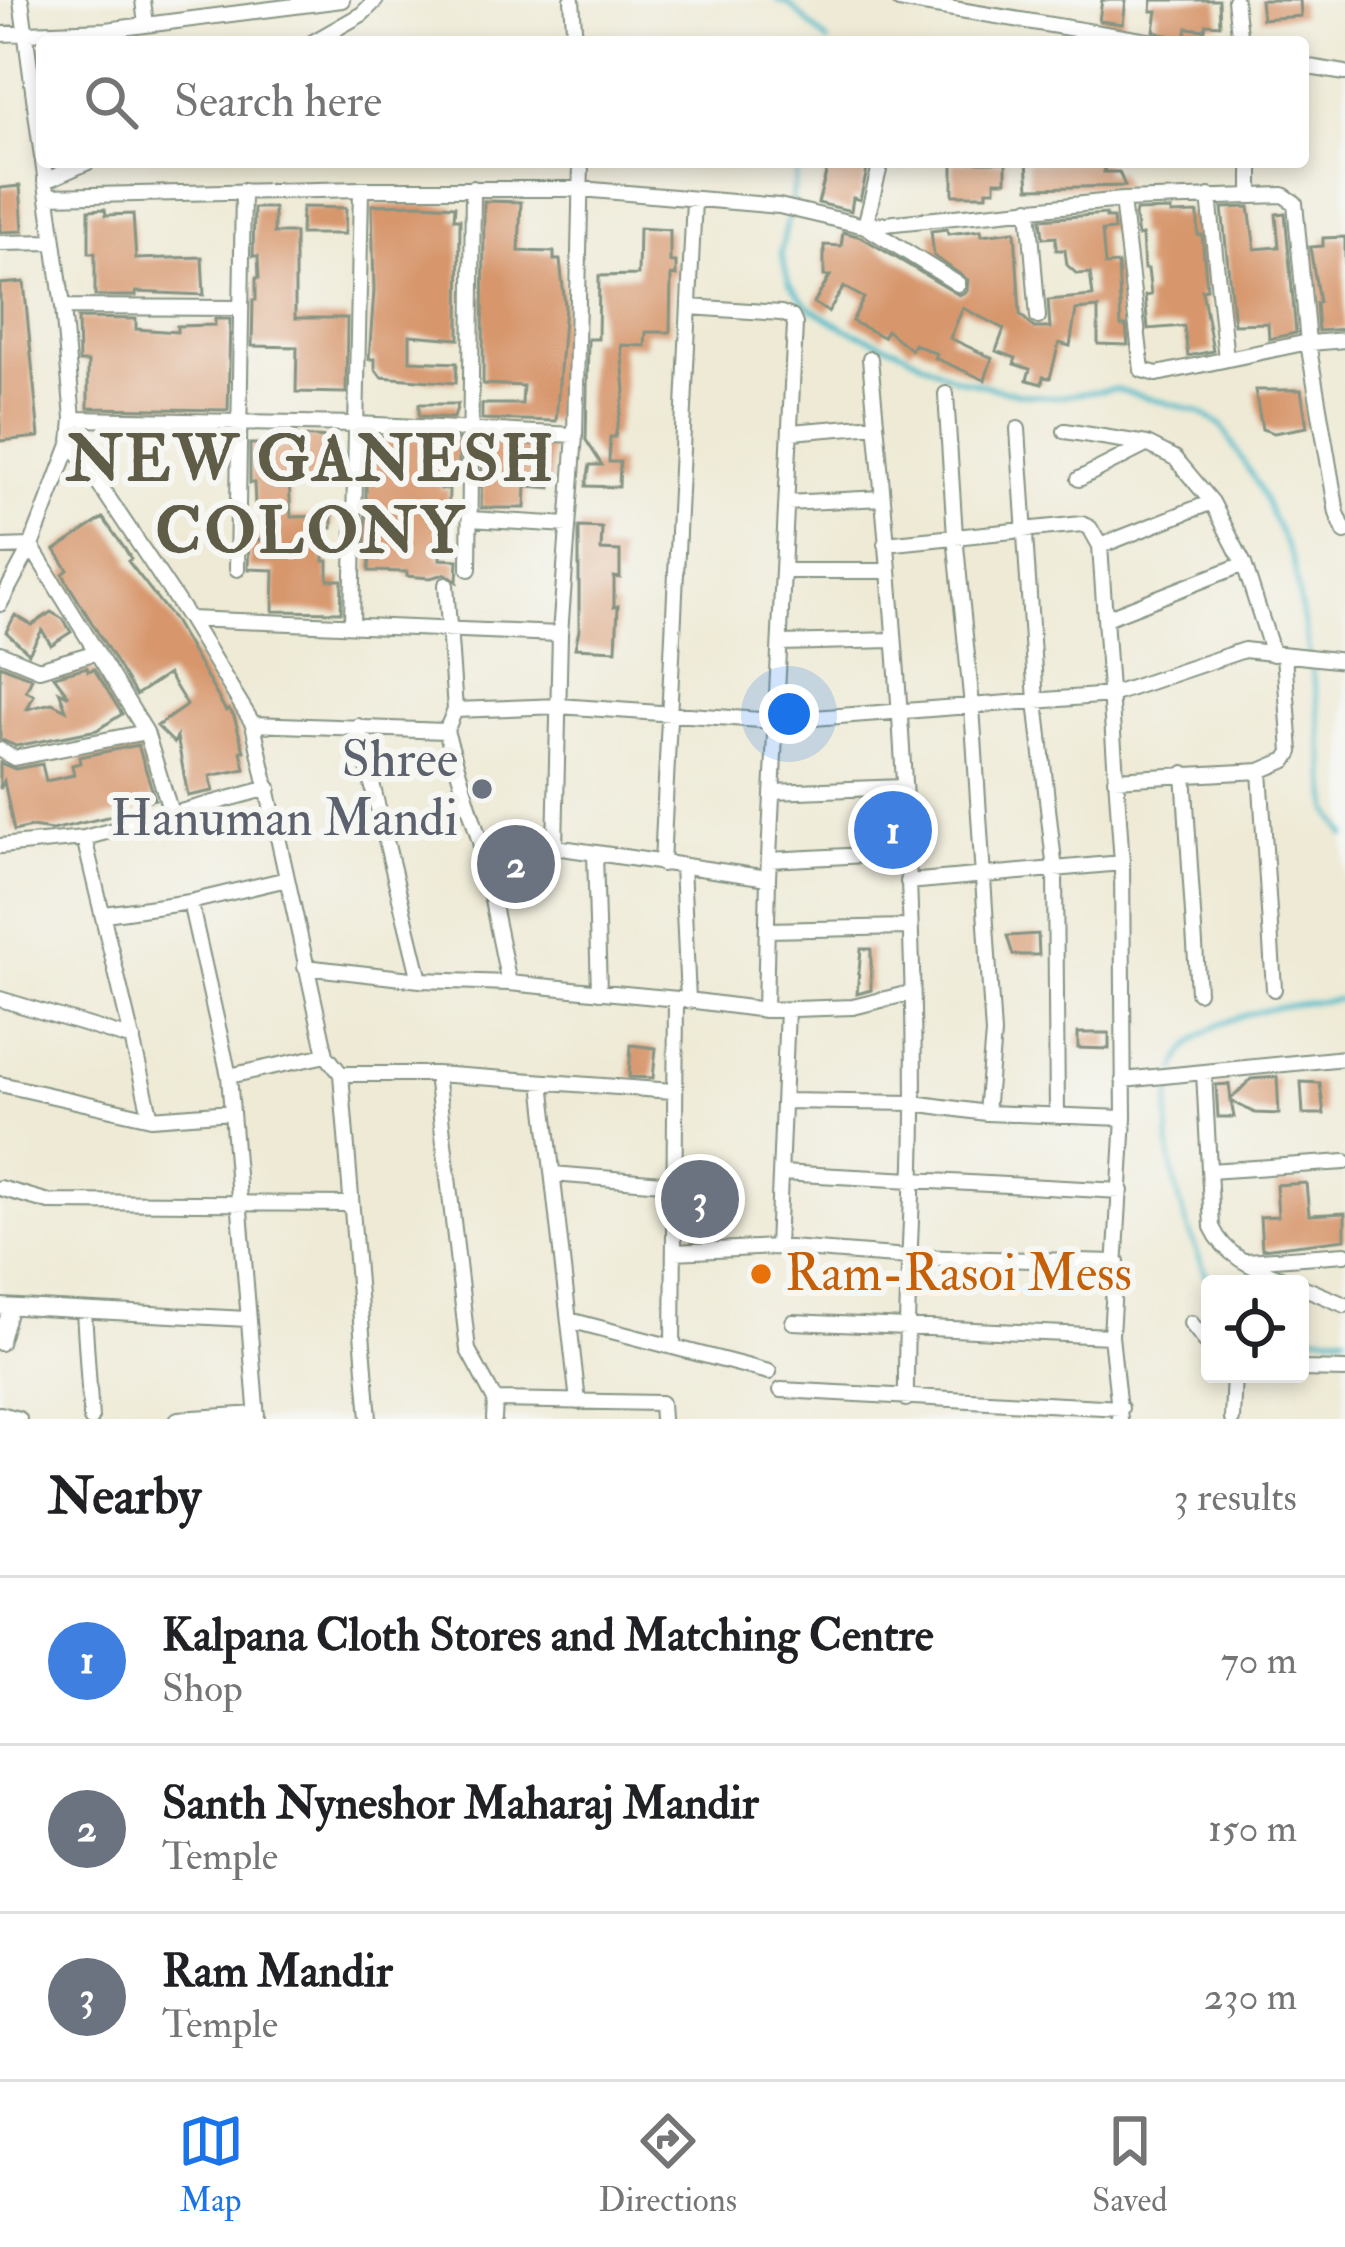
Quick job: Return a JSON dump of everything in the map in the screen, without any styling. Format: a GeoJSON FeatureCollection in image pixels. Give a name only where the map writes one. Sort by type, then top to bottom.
{"type":"FeatureCollection","features":[{"type":"Feature","properties":{"kind":"street"},"geometry":{"type":"LineString","coordinates":[[21,0],[36,118]]}},
{"type":"Feature","properties":{"kind":"street"},"geometry":{"type":"LineString","coordinates":[[143,0],[146,25]]}},
{"type":"Feature","properties":{"kind":"street"},"geometry":{"type":"LineString","coordinates":[[0,34],[107,36],[263,6],[342,0]]}},
{"type":"Feature","properties":{"kind":"street"},"geometry":{"type":"LineString","coordinates":[[322,36],[376,0]]}},
{"type":"Feature","properties":{"kind":"street"},"geometry":{"type":"LineString","coordinates":[[898,0],[1117,36]]}},
{"type":"Feature","properties":{"kind":"street"},"geometry":{"type":"LineString","coordinates":[[1235,0],[1239,36]]}},
{"type":"Feature","properties":{"kind":"street"},"geometry":{"type":"LineString","coordinates":[[572,6],[574,36]]}},
{"type":"Feature","properties":{"kind":"street"},"geometry":{"type":"LineString","coordinates":[[1309,67],[1345,73]]}},
{"type":"Feature","properties":{"kind":"street"},"geometry":{"type":"LineString","coordinates":[[0,604],[31,546],[71,442],[74,419],[43,168]]}},
{"type":"Feature","properties":{"kind":"street"},"geometry":{"type":"LineString","coordinates":[[46,188],[78,168]]}},
{"type":"Feature","properties":{"kind":"street"},"geometry":{"type":"LineString","coordinates":[[555,847],[560,634],[574,435],[580,168]]}},
{"type":"Feature","properties":{"kind":"street"},"geometry":{"type":"LineString","coordinates":[[865,226],[880,168]]}},
{"type":"Feature","properties":{"kind":"street"},"geometry":{"type":"LineString","coordinates":[[1251,168],[1251,194]]}},
{"type":"Feature","properties":{"kind":"street"},"geometry":{"type":"LineString","coordinates":[[46,188],[581,189],[779,206],[865,226],[958,284]]}},
{"type":"Feature","properties":{"kind":"street"},"geometry":{"type":"LineString","coordinates":[[469,569],[473,188]]}},
{"type":"Feature","properties":{"kind":"street"},"geometry":{"type":"LineString","coordinates":[[352,624],[361,189]]}},
{"type":"Feature","properties":{"kind":"street"},"geometry":{"type":"LineString","coordinates":[[237,569],[243,191]]}},
{"type":"Feature","properties":{"kind":"street"},"geometry":{"type":"LineString","coordinates":[[865,226],[1122,200],[1251,194],[1283,196],[1295,203],[1308,343],[1337,514],[1345,532]]}},
{"type":"Feature","properties":{"kind":"street"},"geometry":{"type":"LineString","coordinates":[[1208,196],[1226,359]]}},
{"type":"Feature","properties":{"kind":"street"},"geometry":{"type":"LineString","coordinates":[[662,864],[694,200]]}},
{"type":"Feature","properties":{"kind":"street"},"geometry":{"type":"LineString","coordinates":[[1122,200],[1142,370],[1157,374],[1308,343],[1345,340]]}},
{"type":"Feature","properties":{"kind":"street"},"geometry":{"type":"LineString","coordinates":[[1029,208],[1038,317]]}},
{"type":"Feature","properties":{"kind":"street"},"geometry":{"type":"LineString","coordinates":[[0,243],[54,242]]}},
{"type":"Feature","properties":{"kind":"street"},"geometry":{"type":"LineString","coordinates":[[63,307],[241,308]]}},
{"type":"Feature","properties":{"kind":"street"},"geometry":{"type":"LineString","coordinates":[[689,307],[792,317],[795,324],[765,1010]]}},
{"type":"Feature","properties":{"kind":"street"},"geometry":{"type":"LineString","coordinates":[[870,359],[908,881],[914,1103],[906,1399]]}},
{"type":"Feature","properties":{"kind":"street"},"geometry":{"type":"LineString","coordinates":[[946,394],[993,1034],[986,1113]]}},
{"type":"Feature","properties":{"kind":"street"},"geometry":{"type":"LineString","coordinates":[[74,419],[357,424],[574,435]]}},
{"type":"Feature","properties":{"kind":"street"},"geometry":{"type":"LineString","coordinates":[[791,431],[876,425]]}},
{"type":"Feature","properties":{"kind":"street"},"geometry":{"type":"LineString","coordinates":[[1018,429],[1036,701],[1055,872],[1058,1116]]}},
{"type":"Feature","properties":{"kind":"street"},"geometry":{"type":"LineString","coordinates":[[1065,430],[1147,444],[1175,458],[1212,502],[1284,655],[1291,752],[1286,760],[1260,771],[1115,779]]}},
{"type":"Feature","properties":{"kind":"street"},"geometry":{"type":"LineString","coordinates":[[71,442],[253,724],[326,1054],[341,1074],[369,1419]]}},
{"type":"Feature","properties":{"kind":"street"},"geometry":{"type":"LineString","coordinates":[[1079,479],[1147,444]]}},
{"type":"Feature","properties":{"kind":"street"},"geometry":{"type":"LineString","coordinates":[[788,503],[881,498]]}},
{"type":"Feature","properties":{"kind":"street"},"geometry":{"type":"LineString","coordinates":[[1100,546],[1212,502]]}},
{"type":"Feature","properties":{"kind":"street"},"geometry":{"type":"LineString","coordinates":[[470,519],[568,524]]}},
{"type":"Feature","properties":{"kind":"street"},"geometry":{"type":"LineString","coordinates":[[781,1390],[1121,1414],[1111,1336],[1124,1118],[1122,863],[1100,546],[1090,528],[1082,524],[886,544]]}},
{"type":"Feature","properties":{"kind":"street"},"geometry":{"type":"LineString","coordinates":[[0,547],[31,546]]}},
{"type":"Feature","properties":{"kind":"street"},"geometry":{"type":"LineString","coordinates":[[31,546],[146,732],[172,815]]}},
{"type":"Feature","properties":{"kind":"street"},"geometry":{"type":"LineString","coordinates":[[1106,618],[1244,564]]}},
{"type":"Feature","properties":{"kind":"street"},"geometry":{"type":"LineString","coordinates":[[784,572],[889,572]]}},
{"type":"Feature","properties":{"kind":"street"},"geometry":{"type":"LineString","coordinates":[[446,585],[455,710],[446,731],[480,842],[509,983]]}},
{"type":"Feature","properties":{"kind":"street"},"geometry":{"type":"LineString","coordinates":[[189,619],[560,634]]}},
{"type":"Feature","properties":{"kind":"street"},"geometry":{"type":"LineString","coordinates":[[781,643],[892,640]]}},
{"type":"Feature","properties":{"kind":"street"},"geometry":{"type":"LineString","coordinates":[[455,710],[559,706],[775,721],[898,715],[1111,695],[1244,650],[1345,661]]}},
{"type":"Feature","properties":{"kind":"street"},"geometry":{"type":"LineString","coordinates":[[0,653],[39,669],[98,652]]}},
{"type":"Feature","properties":{"kind":"street"},"geometry":{"type":"LineString","coordinates":[[253,724],[446,731]]}},
{"type":"Feature","properties":{"kind":"street"},"geometry":{"type":"LineString","coordinates":[[358,726],[420,980]]}},
{"type":"Feature","properties":{"kind":"street"},"geometry":{"type":"LineString","coordinates":[[0,749],[14,758],[146,732]]}},
{"type":"Feature","properties":{"kind":"street"},"geometry":{"type":"LineString","coordinates":[[1260,771],[1274,988]]}},
{"type":"Feature","properties":{"kind":"street"},"geometry":{"type":"LineString","coordinates":[[1184,773],[1198,992]]}},
{"type":"Feature","properties":{"kind":"street"},"geometry":{"type":"LineString","coordinates":[[772,792],[903,787]]}},
{"type":"Feature","properties":{"kind":"street"},"geometry":{"type":"LineString","coordinates":[[0,846],[84,838],[269,788]]}},
{"type":"Feature","properties":{"kind":"street"},"geometry":{"type":"LineString","coordinates":[[84,838],[151,1118]]}},
{"type":"Feature","properties":{"kind":"street"},"geometry":{"type":"LineString","coordinates":[[480,842],[555,847],[768,878]]}},
{"type":"Feature","properties":{"kind":"street"},"geometry":{"type":"LineString","coordinates":[[595,853],[599,992]]}},
{"type":"Feature","properties":{"kind":"street"},"geometry":{"type":"LineString","coordinates":[[769,860],[905,853]]}},
{"type":"Feature","properties":{"kind":"street"},"geometry":{"type":"LineString","coordinates":[[908,881],[1122,863]]}},
{"type":"Feature","properties":{"kind":"street"},"geometry":{"type":"LineString","coordinates":[[673,1347],[673,1091],[682,1000],[682,865]]}},
{"type":"Feature","properties":{"kind":"street"},"geometry":{"type":"LineString","coordinates":[[105,914],[190,902],[287,879]]}},
{"type":"Feature","properties":{"kind":"street"},"geometry":{"type":"LineString","coordinates":[[178,1419],[257,1416],[229,1076],[190,902]]}},
{"type":"Feature","properties":{"kind":"street"},"geometry":{"type":"LineString","coordinates":[[767,930],[908,927]]}},
{"type":"Feature","properties":{"kind":"street"},"geometry":{"type":"LineString","coordinates":[[305,967],[765,1010],[853,1007],[910,993]]}},
{"type":"Feature","properties":{"kind":"street"},"geometry":{"type":"LineString","coordinates":[[0,1000],[133,1039]]}},
{"type":"Feature","properties":{"kind":"street"},"geometry":{"type":"LineString","coordinates":[[777,1247],[787,1010]]}},
{"type":"Feature","properties":{"kind":"street"},"geometry":{"type":"LineString","coordinates":[[229,1076],[326,1054]]}},
{"type":"Feature","properties":{"kind":"street"},"geometry":{"type":"LineString","coordinates":[[1123,1080],[1345,1058]]}},
{"type":"Feature","properties":{"kind":"street"},"geometry":{"type":"LineString","coordinates":[[1204,1072],[1212,1228],[1220,1246],[1242,1262],[1274,1275]]}},
{"type":"Feature","properties":{"kind":"street"},"geometry":{"type":"LineString","coordinates":[[341,1074],[436,1074],[673,1091]]}},
{"type":"Feature","properties":{"kind":"street"},"geometry":{"type":"LineString","coordinates":[[436,1074],[468,1350],[495,1400],[494,1419]]}},
{"type":"Feature","properties":{"kind":"street"},"geometry":{"type":"LineString","coordinates":[[542,1082],[578,1402]]}},
{"type":"Feature","properties":{"kind":"street"},"geometry":{"type":"LineString","coordinates":[[0,1084],[151,1118],[232,1112]]}},
{"type":"Feature","properties":{"kind":"street"},"geometry":{"type":"LineString","coordinates":[[783,1101],[914,1103],[986,1113],[1124,1118]]}},
{"type":"Feature","properties":{"kind":"street"},"geometry":{"type":"LineString","coordinates":[[1209,1171],[1345,1162]]}},
{"type":"Feature","properties":{"kind":"street"},"geometry":{"type":"LineString","coordinates":[[780,1173],[1121,1191]]}},
{"type":"Feature","properties":{"kind":"street"},"geometry":{"type":"LineString","coordinates":[[553,1174],[674,1184]]}},
{"type":"Feature","properties":{"kind":"street"},"geometry":{"type":"LineString","coordinates":[[0,1188],[49,1202],[350,1204]]}},
{"type":"Feature","properties":{"kind":"street"},"geometry":{"type":"LineString","coordinates":[[674,1252],[777,1247],[908,1257],[1117,1262]]}},
{"type":"Feature","properties":{"kind":"street"},"geometry":{"type":"LineString","coordinates":[[1242,1262],[1345,1254]]}},
{"type":"Feature","properties":{"kind":"street"},"geometry":{"type":"LineString","coordinates":[[1309,1290],[1345,1305]]}},
{"type":"Feature","properties":{"kind":"street"},"geometry":{"type":"LineString","coordinates":[[0,1342],[5,1307],[247,1318]]}},
{"type":"Feature","properties":{"kind":"street"},"geometry":{"type":"LineString","coordinates":[[83,1312],[91,1419]]}},
{"type":"Feature","properties":{"kind":"street"},"geometry":{"type":"LineString","coordinates":[[569,1321],[770,1372]]}},
{"type":"Feature","properties":{"kind":"street"},"geometry":{"type":"LineString","coordinates":[[793,1322],[1111,1336]]}},
{"type":"Feature","properties":{"kind":"street"},"geometry":{"type":"LineString","coordinates":[[1191,1323],[1201,1336]]}},
{"type":"Feature","properties":{"kind":"street"},"geometry":{"type":"LineString","coordinates":[[1309,1369],[1345,1370]]}},
{"type":"Feature","properties":{"kind":"street"},"geometry":{"type":"LineString","coordinates":[[1232,1419],[1234,1383]]}},
{"type":"Feature","properties":{"kind":"street"},"geometry":{"type":"LineString","coordinates":[[495,1400],[661,1403],[662,1419]]}},
{"type":"Feature","properties":{"kind":"street"},"geometry":{"type":"LineString","coordinates":[[0,1414],[20,1419]]}},
{"type":"Feature","properties":{"kind":"building"},"geometry":{"type":"Polygon","coordinates":[[[1102,0],[1126,0],[1123,24],[1099,21],[1102,0]]]}},
{"type":"Feature","properties":{"kind":"building"},"geometry":{"type":"Polygon","coordinates":[[[1152,0],[1219,0],[1220,25],[1206,24],[1205,30],[1187,28],[1185,36],[1162,34],[1154,31],[1157,11],[1151,11],[1152,0]]]}},
{"type":"Feature","properties":{"kind":"building"},"geometry":{"type":"Polygon","coordinates":[[[1260,0],[1300,0],[1301,16],[1262,19],[1260,0]]]}},
{"type":"Feature","properties":{"kind":"building"},"geometry":{"type":"Polygon","coordinates":[[[827,168],[868,168],[860,200],[853,198],[851,211],[818,203],[827,168]]]}},
{"type":"Feature","properties":{"kind":"building"},"geometry":{"type":"Polygon","coordinates":[[[953,168],[1006,168],[1006,181],[995,181],[995,190],[987,190],[987,195],[953,195],[953,168]]]}},
{"type":"Feature","properties":{"kind":"building"},"geometry":{"type":"Polygon","coordinates":[[[1027,168],[1105,168],[1104,172],[1119,172],[1125,186],[1029,188],[1027,168]]]}},
{"type":"Feature","properties":{"kind":"building"},"geometry":{"type":"Polygon","coordinates":[[[20,186],[23,231],[0,232],[0,188],[20,186]]]}},
{"type":"Feature","properties":{"kind":"building"},"geometry":{"type":"Polygon","coordinates":[[[484,201],[521,202],[519,251],[554,252],[554,260],[560,260],[565,306],[556,421],[482,419],[482,404],[522,404],[523,386],[483,384],[484,201]]]}},
{"type":"Feature","properties":{"kind":"building"},"geometry":{"type":"Polygon","coordinates":[[[372,205],[455,206],[454,219],[460,219],[459,339],[410,335],[410,361],[457,363],[456,383],[381,377],[375,359],[369,359],[374,291],[372,205]]]}},
{"type":"Feature","properties":{"kind":"building"},"geometry":{"type":"Polygon","coordinates":[[[302,207],[346,208],[345,234],[301,234],[302,207]]]}},
{"type":"Feature","properties":{"kind":"building"},"geometry":{"type":"Polygon","coordinates":[[[1249,207],[1255,249],[1279,247],[1276,214],[1285,213],[1296,333],[1269,339],[1268,323],[1234,324],[1222,208],[1249,207]]]}},
{"type":"Feature","properties":{"kind":"building"},"geometry":{"type":"Polygon","coordinates":[[[254,208],[274,208],[274,233],[295,233],[295,318],[347,318],[346,393],[296,392],[297,347],[252,346],[253,300],[259,278],[258,256],[253,256],[254,208]]]}},
{"type":"Feature","properties":{"kind":"building"},"geometry":{"type":"Polygon","coordinates":[[[105,209],[106,215],[133,214],[136,259],[202,257],[204,295],[136,292],[136,296],[95,296],[89,210],[105,209]]]}},
{"type":"Feature","properties":{"kind":"building"},"geometry":{"type":"Polygon","coordinates":[[[1171,210],[1171,214],[1198,213],[1207,289],[1202,290],[1213,351],[1188,356],[1184,326],[1148,329],[1145,296],[1151,295],[1135,216],[1136,211],[1171,210]]]}},
{"type":"Feature","properties":{"kind":"building"},"geometry":{"type":"Polygon","coordinates":[[[1106,214],[1113,218],[1114,230],[1102,231],[1105,265],[1118,264],[1121,326],[1126,326],[1128,345],[1098,344],[1098,308],[1076,310],[1070,346],[1059,343],[1050,378],[1043,377],[1042,384],[1027,380],[1030,369],[1014,364],[1016,358],[996,351],[1004,329],[963,308],[950,338],[992,358],[985,380],[914,344],[911,350],[887,330],[883,337],[852,321],[864,298],[844,287],[828,312],[814,303],[830,276],[824,276],[824,245],[841,246],[843,232],[861,237],[959,295],[967,291],[968,280],[934,256],[931,231],[981,230],[982,235],[1015,231],[1020,314],[1034,328],[1050,328],[1048,300],[1093,296],[1090,273],[1077,274],[1067,265],[1065,250],[1056,250],[1056,237],[1043,238],[1041,219],[1106,214]]]}},
{"type":"Feature","properties":{"kind":"building"},"geometry":{"type":"Polygon","coordinates":[[[639,228],[670,230],[670,262],[676,262],[676,276],[671,275],[670,332],[646,332],[645,346],[621,345],[625,391],[615,437],[610,437],[609,462],[620,462],[619,487],[586,486],[590,465],[602,465],[586,440],[588,339],[598,339],[599,276],[638,275],[639,228]]]}},
{"type":"Feature","properties":{"kind":"building"},"geometry":{"type":"Polygon","coordinates":[[[1345,237],[1345,329],[1318,331],[1319,302],[1310,247],[1323,246],[1323,238],[1345,237]]]}},
{"type":"Feature","properties":{"kind":"building"},"geometry":{"type":"Polygon","coordinates":[[[24,282],[39,437],[0,441],[0,284],[24,282]]]}},
{"type":"Feature","properties":{"kind":"building"},"geometry":{"type":"Polygon","coordinates":[[[78,318],[136,319],[136,329],[177,332],[177,326],[215,325],[215,319],[230,319],[228,410],[88,408],[88,362],[79,362],[78,318]]]}},
{"type":"Feature","properties":{"kind":"building"},"geometry":{"type":"Polygon","coordinates":[[[1255,390],[1301,390],[1307,427],[1274,433],[1262,429],[1255,390]]]}},
{"type":"Feature","properties":{"kind":"building"},"geometry":{"type":"Polygon","coordinates":[[[419,404],[458,404],[454,418],[419,416],[419,404]]]}},
{"type":"Feature","properties":{"kind":"building"},"geometry":{"type":"Polygon","coordinates":[[[296,436],[331,438],[337,462],[341,462],[340,484],[289,482],[291,517],[332,516],[332,528],[325,528],[324,561],[328,561],[328,580],[342,580],[341,612],[273,611],[274,570],[248,569],[249,540],[277,539],[277,505],[255,506],[250,444],[296,444],[296,436]]]}},
{"type":"Feature","properties":{"kind":"building"},"geometry":{"type":"Polygon","coordinates":[[[367,436],[459,440],[459,465],[444,465],[441,489],[449,489],[448,532],[441,532],[440,559],[458,560],[457,582],[446,574],[430,578],[369,571],[370,555],[365,554],[367,436]]]}},
{"type":"Feature","properties":{"kind":"building"},"geometry":{"type":"Polygon","coordinates":[[[482,442],[551,445],[551,488],[526,486],[525,508],[481,508],[482,442]]]}},
{"type":"Feature","properties":{"kind":"building"},"geometry":{"type":"Polygon","coordinates":[[[103,518],[128,561],[173,619],[226,711],[234,716],[245,769],[210,776],[213,791],[188,796],[177,737],[174,743],[157,726],[187,705],[168,674],[136,695],[63,574],[68,570],[55,550],[103,518]]]}},
{"type":"Feature","properties":{"kind":"building"},"geometry":{"type":"Polygon","coordinates":[[[579,527],[602,528],[601,550],[620,551],[620,578],[614,577],[616,650],[575,648],[579,527]]]}},
{"type":"Feature","properties":{"kind":"building"},"geometry":{"type":"Polygon","coordinates":[[[51,612],[71,632],[51,645],[42,630],[29,653],[6,632],[15,615],[32,625],[51,612]]]}},
{"type":"Feature","properties":{"kind":"building"},"geometry":{"type":"Polygon","coordinates":[[[0,665],[32,678],[26,691],[34,695],[27,709],[52,703],[66,710],[59,691],[69,696],[54,676],[94,669],[122,714],[97,730],[16,746],[0,739],[0,665]]]}},
{"type":"Feature","properties":{"kind":"building"},"geometry":{"type":"Polygon","coordinates":[[[138,745],[155,799],[135,803],[137,810],[52,830],[14,831],[4,781],[0,789],[0,763],[15,769],[42,764],[46,781],[74,775],[72,765],[80,763],[79,757],[138,745]]]}},
{"type":"Feature","properties":{"kind":"building"},"geometry":{"type":"Polygon","coordinates":[[[1038,934],[1039,955],[1013,955],[1007,936],[1038,934]]]}},
{"type":"Feature","properties":{"kind":"building"},"geometry":{"type":"Polygon","coordinates":[[[861,949],[871,949],[871,990],[857,994],[861,949]]]}},
{"type":"Feature","properties":{"kind":"building"},"geometry":{"type":"Polygon","coordinates":[[[1078,1033],[1109,1033],[1109,1049],[1078,1048],[1078,1033]]]}},
{"type":"Feature","properties":{"kind":"building"},"geometry":{"type":"Polygon","coordinates":[[[631,1045],[656,1048],[653,1078],[629,1077],[631,1045]]]}},
{"type":"Feature","properties":{"kind":"building"},"geometry":{"type":"Polygon","coordinates":[[[1277,1077],[1279,1114],[1255,1113],[1231,1101],[1234,1117],[1218,1117],[1216,1085],[1229,1084],[1231,1099],[1251,1079],[1277,1077]]]}},
{"type":"Feature","properties":{"kind":"building"},"geometry":{"type":"Polygon","coordinates":[[[1301,1082],[1320,1083],[1324,1114],[1303,1114],[1301,1082]]]}},
{"type":"Feature","properties":{"kind":"building"},"geometry":{"type":"Polygon","coordinates":[[[1306,1183],[1309,1215],[1345,1213],[1345,1239],[1262,1249],[1260,1217],[1278,1216],[1276,1185],[1306,1183]]]}},
{"type":"Feature","properties":{"kind":"waterway"},"geometry":{"type":"LineString","coordinates":[[777,0],[789,4],[822,36]]}},
{"type":"Feature","properties":{"kind":"waterway"},"geometry":{"type":"LineString","coordinates":[[798,168],[781,252],[789,284],[809,307],[954,378],[1054,397],[1115,389],[1197,411],[1221,425],[1257,484],[1293,561],[1330,811],[1345,835]]}},
{"type":"Feature","properties":{"kind":"waterway"},"geometry":{"type":"LineString","coordinates":[[1176,1070],[1186,1050],[1223,1023],[1274,1008],[1345,999]]}},
{"type":"Feature","properties":{"kind":"waterway"},"geometry":{"type":"LineString","coordinates":[[1173,1081],[1171,1159],[1182,1211],[1206,1275]]}},
{"type":"Feature","properties":{"kind":"waterway"},"geometry":{"type":"LineString","coordinates":[[1309,1334],[1345,1335]]}},
{"type":"Feature","properties":{"kind":"place","name":"Shree Hanuman Mandi"},"geometry":{"type":"Point","coordinates":[482,789]}},
{"type":"Feature","properties":{"kind":"place","name":"Kalpana Cloth Stores and Matching Centre"},"geometry":{"type":"Point","coordinates":[893,830]}},
{"type":"Feature","properties":{"kind":"place","name":"Santh Nyneshor Maharaj Mandir"},"geometry":{"type":"Point","coordinates":[516,864]}},
{"type":"Feature","properties":{"kind":"place","name":"Ram Mandir"},"geometry":{"type":"Point","coordinates":[700,1199]}},
{"type":"Feature","properties":{"kind":"place","name":"Ram-Rasoi Mess"},"geometry":{"type":"Point","coordinates":[761,1274]}},
{"type":"Feature","properties":{"kind":"district","name":"NEW GANESH COLONY"},"geometry":{"type":"Point","coordinates":[311,496]}}]}
